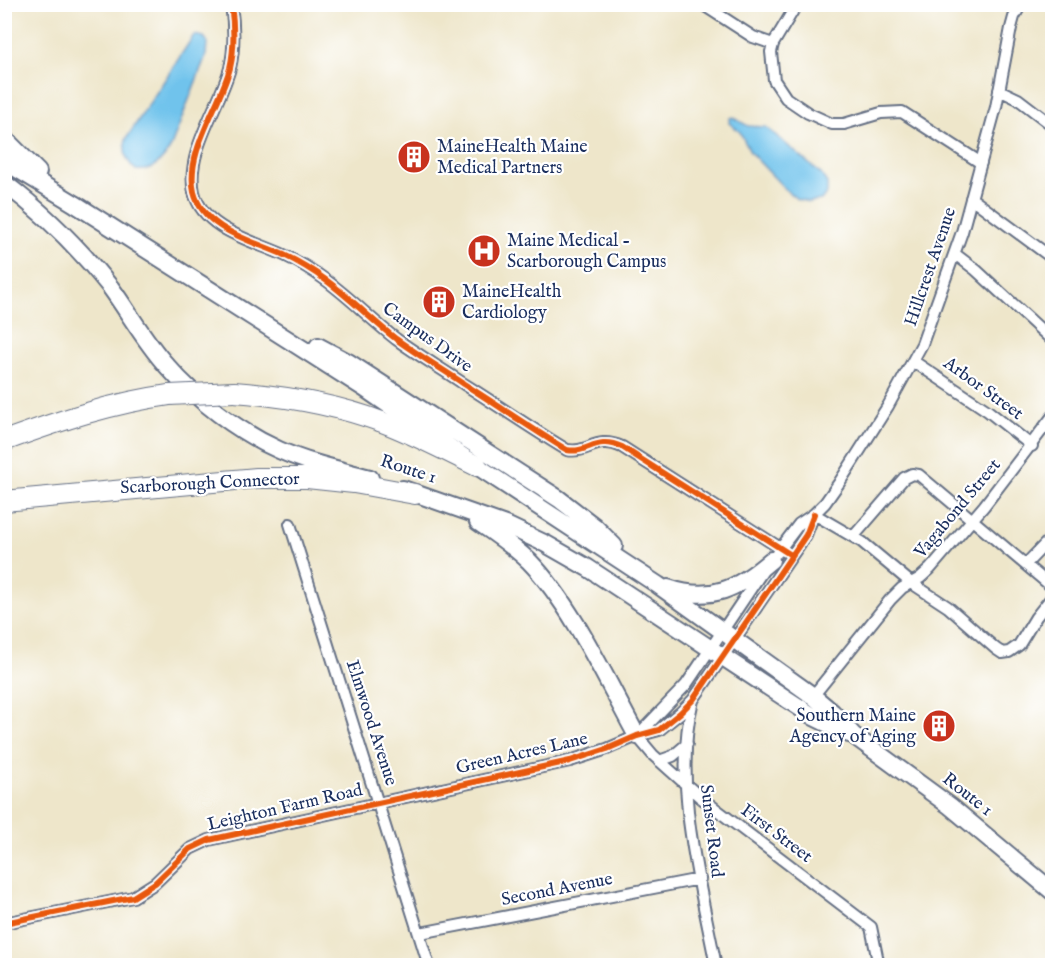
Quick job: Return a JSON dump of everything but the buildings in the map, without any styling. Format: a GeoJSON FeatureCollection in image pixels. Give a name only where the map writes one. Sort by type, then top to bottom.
{"type":"FeatureCollection","features":[{"type":"Feature","properties":{"kind":"highway"},"geometry":{"type":"LineString","coordinates":[[4,441],[67,417],[101,407],[169,395],[234,392],[296,399],[348,410],[402,430],[477,466]]}},
{"type":"Feature","properties":{"kind":"highway","name":"Scarborough Connector"},"geometry":{"type":"LineString","coordinates":[[4,501],[257,478],[315,479],[416,494]]}},
{"type":"Feature","properties":{"kind":"main road"},"geometry":{"type":"LineString","coordinates":[[4,138],[22,158],[75,204]]}},
{"type":"Feature","properties":{"kind":"main road","name":"Route 1"},"geometry":{"type":"LineString","coordinates":[[4,161],[364,388],[477,466],[658,585],[813,696],[832,712],[853,735]]}},
{"type":"Feature","properties":{"kind":"main road","name":"Route 1"},"geometry":{"type":"LineString","coordinates":[[4,183],[65,235],[110,287],[166,365],[195,394],[228,421],[280,450],[447,503],[508,526],[546,544],[588,568],[814,717],[853,735],[998,843],[1053,891]]}},
{"type":"Feature","properties":{"kind":"main road"},"geometry":{"type":"LineString","coordinates":[[227,301],[348,362],[542,488],[594,526],[634,569]]}},
{"type":"Feature","properties":{"kind":"main road"},"geometry":{"type":"LineString","coordinates":[[447,503],[499,536],[541,575],[573,619],[637,736]]}},
{"type":"Feature","properties":{"kind":"main road"},"geometry":{"type":"LineString","coordinates":[[658,585],[687,593],[717,593],[742,583],[775,554]]}},
{"type":"Feature","properties":{"kind":"street","name":"Campus Drive"},"geometry":{"type":"LineString","coordinates":[[231,4],[233,37],[230,66],[198,148],[192,172],[194,195],[199,205],[214,222],[326,278],[403,343],[567,450],[577,451],[603,442],[622,447],[775,554],[791,555]]}},
{"type":"Feature","properties":{"kind":"street"},"geometry":{"type":"LineString","coordinates":[[702,4],[753,37],[773,44]]}},
{"type":"Feature","properties":{"kind":"street"},"geometry":{"type":"LineString","coordinates":[[797,4],[773,44],[772,71],[779,90],[786,98],[825,122],[838,124],[881,113],[902,112],[981,162]]}},
{"type":"Feature","properties":{"kind":"street","name":"Hillcrest Avenue"},"geometry":{"type":"LineString","coordinates":[[728,635],[775,554],[799,524],[825,503],[839,483],[888,406],[930,325],[955,254],[999,90],[1011,28],[1014,17],[1022,4]]}},
{"type":"Feature","properties":{"kind":"street"},"geometry":{"type":"LineString","coordinates":[[999,90],[1018,99],[1053,125]]}},
{"type":"Feature","properties":{"kind":"street"},"geometry":{"type":"LineString","coordinates":[[971,198],[1053,258]]}},
{"type":"Feature","properties":{"kind":"street"},"geometry":{"type":"LineString","coordinates":[[955,254],[976,270],[1053,340]]}},
{"type":"Feature","properties":{"kind":"street","name":"Arbor Street"},"geometry":{"type":"LineString","coordinates":[[913,361],[988,411],[1032,446]]}},
{"type":"Feature","properties":{"kind":"street","name":"Vagabond Street"},"geometry":{"type":"LineString","coordinates":[[813,696],[890,600],[902,588],[920,578],[930,569],[973,519],[1053,417]]}},
{"type":"Feature","properties":{"kind":"street"},"geometry":{"type":"LineString","coordinates":[[854,536],[900,482],[912,474],[919,475],[1053,587]]}},
{"type":"Feature","properties":{"kind":"street","name":"Hillcrest Avenue"},"geometry":{"type":"LineString","coordinates":[[728,635],[806,535],[814,514]]}},
{"type":"Feature","properties":{"kind":"street"},"geometry":{"type":"LineString","coordinates":[[814,514],[854,536],[910,582],[948,608],[996,649],[1006,653],[1019,645],[1036,617],[1053,597]]}},
{"type":"Feature","properties":{"kind":"street","name":"Elmwood Avenue"},"geometry":{"type":"LineString","coordinates":[[290,524],[429,966]]}},
{"type":"Feature","properties":{"kind":"street"},"geometry":{"type":"LineString","coordinates":[[1026,564],[1053,537]]}},
{"type":"Feature","properties":{"kind":"street","name":"Green Acres Lane"},"geometry":{"type":"LineString","coordinates":[[379,802],[556,765],[600,752],[637,736],[659,730],[693,700],[728,635]]}},
{"type":"Feature","properties":{"kind":"street","name":"Green Acres Lane"},"geometry":{"type":"LineString","coordinates":[[637,736],[717,652]]}},
{"type":"Feature","properties":{"kind":"street","name":"Sunset Road"},"geometry":{"type":"LineString","coordinates":[[693,700],[687,744],[687,786],[690,819],[716,966]]}},
{"type":"Feature","properties":{"kind":"street","name":"First Street"},"geometry":{"type":"LineString","coordinates":[[637,736],[659,761],[687,786],[870,927],[879,966]]}},
{"type":"Feature","properties":{"kind":"street"},"geometry":{"type":"LineString","coordinates":[[659,761],[673,756],[687,744]]}},
{"type":"Feature","properties":{"kind":"street","name":"Leighton Farm Road"},"geometry":{"type":"LineString","coordinates":[[4,923],[133,897],[154,883],[190,849],[209,840],[344,812],[379,802]]}},
{"type":"Feature","properties":{"kind":"street","name":"Second Avenue"},"geometry":{"type":"LineString","coordinates":[[420,933],[700,879]]}},
{"type":"Feature","properties":{"kind":"water"},"geometry":{"type":"Polygon","coordinates":[[[194,35],[204,37],[207,41],[206,55],[170,149],[156,165],[136,170],[126,156],[126,139],[194,35]]]}},
{"type":"Feature","properties":{"kind":"water"},"geometry":{"type":"Polygon","coordinates":[[[732,117],[748,126],[766,127],[821,174],[827,183],[827,192],[821,200],[808,202],[797,199],[787,191],[750,152],[740,132],[729,123],[732,117]]]}},
{"type":"Feature","properties":{"kind":"cycle path"},"geometry":{"type":"LineString","coordinates":[[231,4],[234,36],[230,68],[194,161],[194,192],[199,205],[208,216],[231,232],[284,255],[316,273],[404,345],[567,450],[581,450],[605,443],[622,447],[791,555]]}},
{"type":"Feature","properties":{"kind":"cycle path"},"geometry":{"type":"LineString","coordinates":[[4,923],[133,897],[155,883],[190,849],[209,840],[570,761],[659,730],[693,700],[806,535],[814,514]]}},
{"type":"Feature","properties":{"kind":"place","name":"MaineHealth Maine Medical Partners"},"geometry":{"type":"Point","coordinates":[414,157]}},
{"type":"Feature","properties":{"kind":"place","name":"Maine Medical - Scarborough Campus"},"geometry":{"type":"Point","coordinates":[484,251]}},
{"type":"Feature","properties":{"kind":"place","name":"MaineHealth Cardiology"},"geometry":{"type":"Point","coordinates":[439,302]}},
{"type":"Feature","properties":{"kind":"place","name":"Southern Maine Agency of Aging"},"geometry":{"type":"Point","coordinates":[939,726]}}]}
